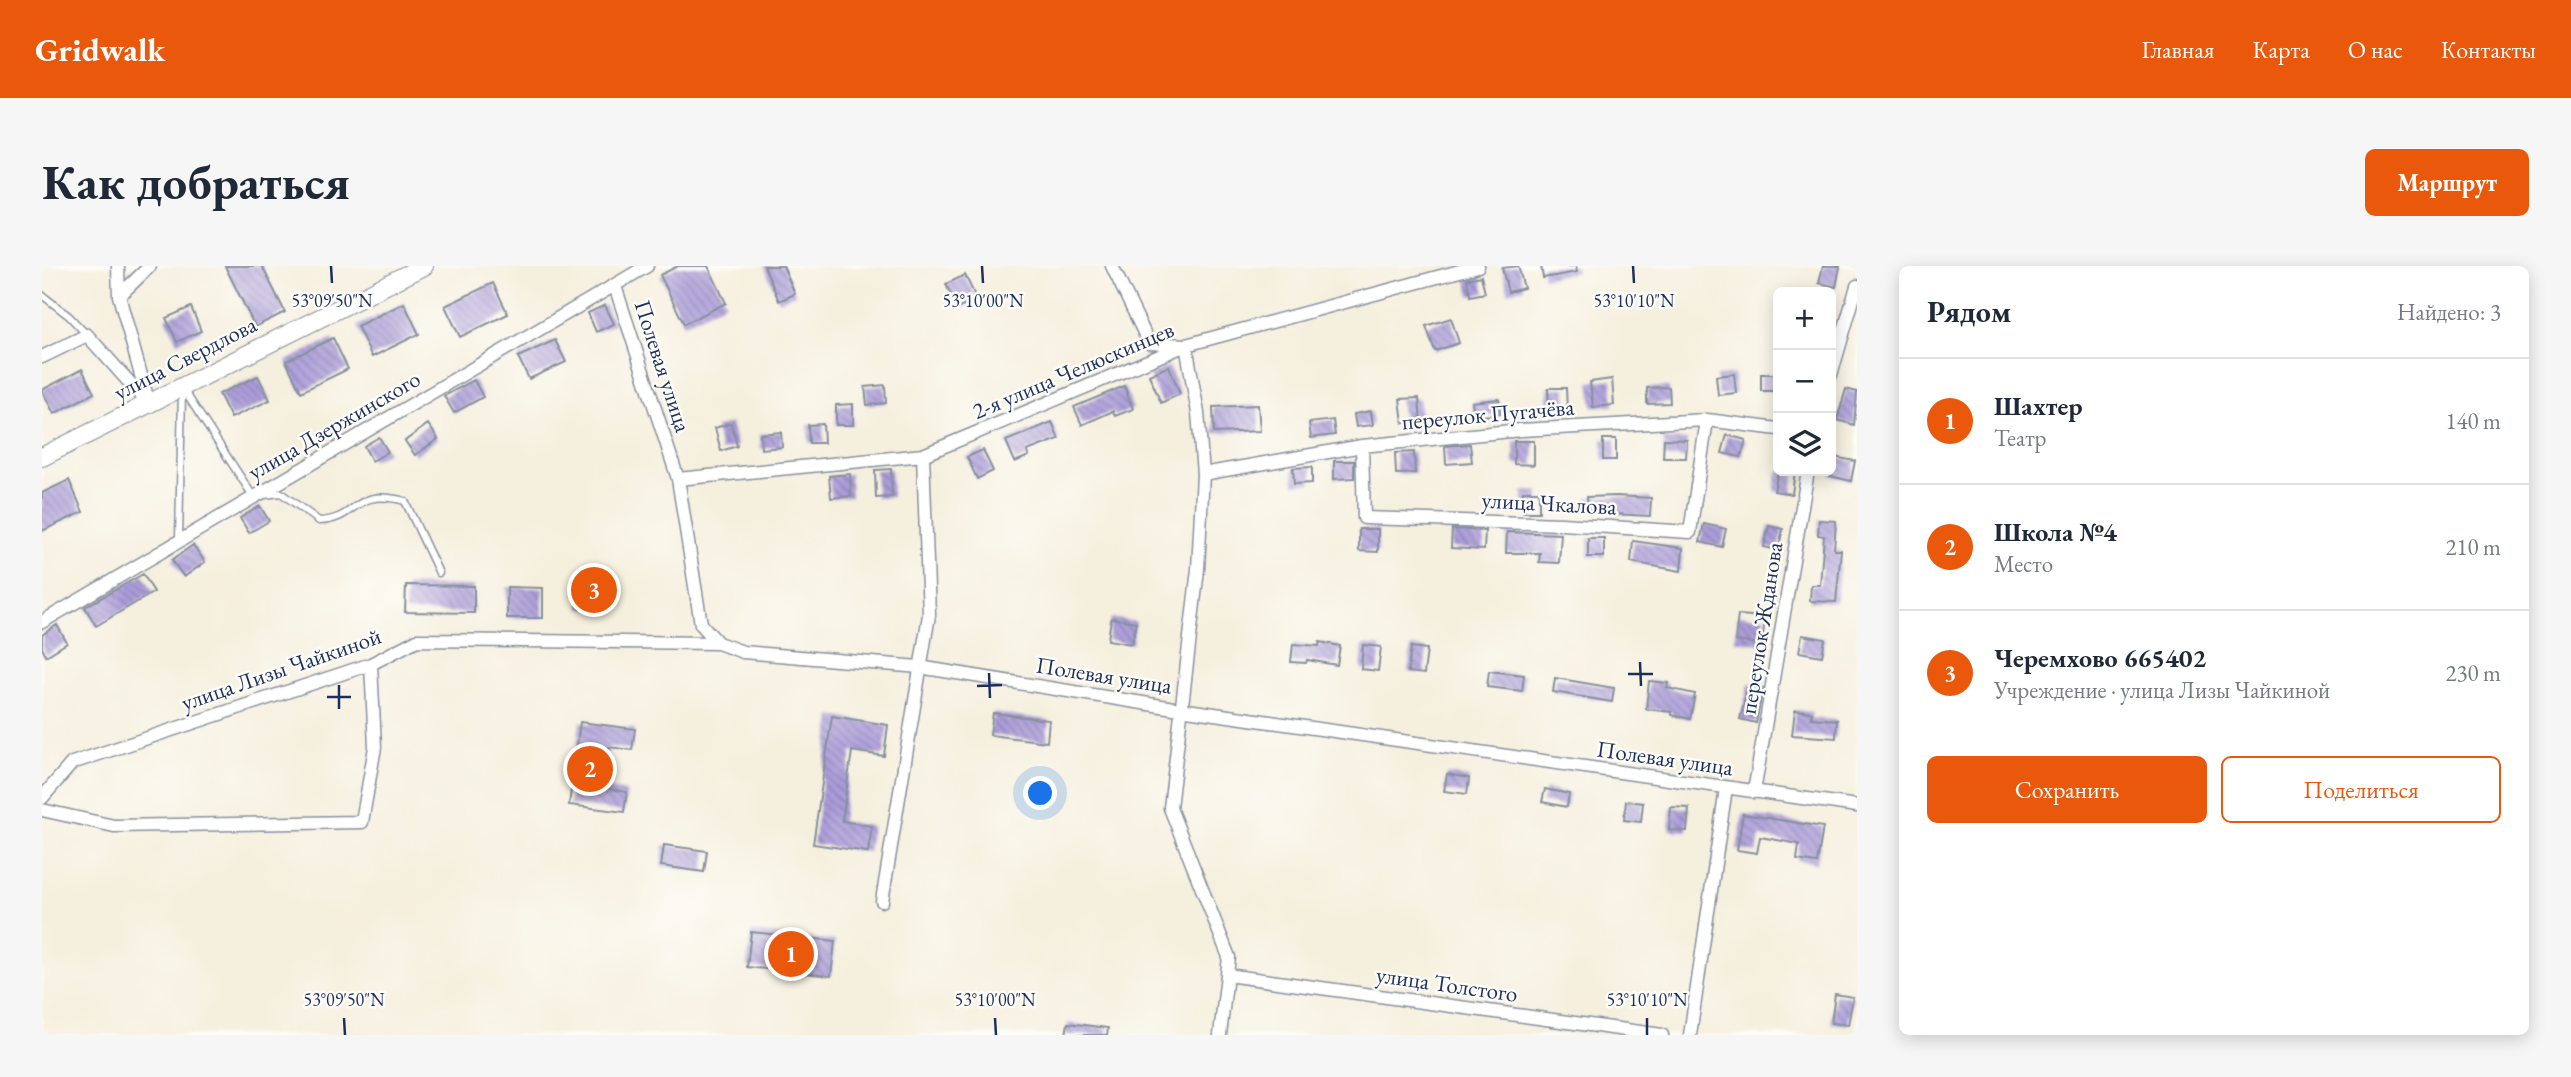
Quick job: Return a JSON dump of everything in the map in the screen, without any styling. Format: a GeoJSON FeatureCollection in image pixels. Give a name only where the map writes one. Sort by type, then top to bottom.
{"type":"FeatureCollection","features":[{"type":"Feature","properties":{"kind":"street"},"geometry":{"type":"LineString","coordinates":[[118,266],[119,296],[149,404]]}},
{"type":"Feature","properties":{"kind":"street"},"geometry":{"type":"LineString","coordinates":[[119,296],[150,266]]}},
{"type":"Feature","properties":{"kind":"street","name":"улица Свердлова"},"geometry":{"type":"LineString","coordinates":[[42,457],[424,266]]}},
{"type":"Feature","properties":{"kind":"street","name":"улица Дзержинского"},"geometry":{"type":"LineString","coordinates":[[42,622],[252,496],[648,266]]}},
{"type":"Feature","properties":{"kind":"street"},"geometry":{"type":"LineString","coordinates":[[1112,266],[1149,343],[1186,345],[1198,413],[1203,474],[1198,569],[1170,808],[1229,957],[1220,1035]]}},
{"type":"Feature","properties":{"kind":"street","name":"2-я улица Челюскинцев"},"geometry":{"type":"LineString","coordinates":[[678,479],[923,455],[1186,345],[1478,266]]}},
{"type":"Feature","properties":{"kind":"street","name":"Полевая улица"},"geometry":{"type":"LineString","coordinates":[[615,286],[678,479],[701,624],[718,643],[743,652],[919,667],[1181,709],[1857,806]]}},
{"type":"Feature","properties":{"kind":"street"},"geometry":{"type":"LineString","coordinates":[[1836,358],[1857,286]]}},
{"type":"Feature","properties":{"kind":"street"},"geometry":{"type":"LineString","coordinates":[[42,357],[87,335],[149,404]]}},
{"type":"Feature","properties":{"kind":"street","name":"переулок Пугачёва"},"geometry":{"type":"LineString","coordinates":[[1203,474],[1362,446],[1521,430],[1707,420],[1773,428]]}},
{"type":"Feature","properties":{"kind":"street","name":"улица Чкалова"},"geometry":{"type":"LineString","coordinates":[[1362,446],[1364,518],[1562,524],[1690,532],[1707,420]]}},
{"type":"Feature","properties":{"kind":"street"},"geometry":{"type":"LineString","coordinates":[[882,901],[929,615],[923,455]]}},
{"type":"Feature","properties":{"kind":"street","name":"переулок Жданова"},"geometry":{"type":"LineString","coordinates":[[1754,792],[1807,476]]}},
{"type":"Feature","properties":{"kind":"street","name":"улица Лизы Чайкиной"},"geometry":{"type":"LineString","coordinates":[[42,798],[72,763],[371,664],[417,640],[718,643]]}},
{"type":"Feature","properties":{"kind":"street"},"geometry":{"type":"LineString","coordinates":[[42,810],[114,826],[362,822],[375,747],[371,664]]}},
{"type":"Feature","properties":{"kind":"street"},"geometry":{"type":"LineString","coordinates":[[1689,1035],[1726,788]]}},
{"type":"Feature","properties":{"kind":"street","name":"улица Толстого"},"geometry":{"type":"LineString","coordinates":[[1227,975],[1662,1035]]}},
{"type":"Feature","properties":{"kind":"lane"},"geometry":{"type":"LineString","coordinates":[[42,295],[69,316],[87,335]]}},
{"type":"Feature","properties":{"kind":"lane"},"geometry":{"type":"LineString","coordinates":[[182,387],[252,496],[281,493],[319,522],[333,521],[366,498],[385,496],[405,501],[439,573]]}},
{"type":"Feature","properties":{"kind":"lane"},"geometry":{"type":"LineString","coordinates":[[179,540],[182,387]]}},
{"type":"Feature","properties":{"kind":"building"},"geometry":{"type":"Polygon","coordinates":[[[225,266],[262,266],[285,312],[255,327],[225,266]]]}},
{"type":"Feature","properties":{"kind":"building"},"geometry":{"type":"Polygon","coordinates":[[[678,266],[708,266],[726,303],[684,324],[660,275],[678,266]]]}},
{"type":"Feature","properties":{"kind":"building"},"geometry":{"type":"Polygon","coordinates":[[[764,266],[783,266],[795,294],[779,301],[764,266]]]}},
{"type":"Feature","properties":{"kind":"building"},"geometry":{"type":"Polygon","coordinates":[[[1518,266],[1524,288],[1508,292],[1502,268],[1518,266]]]}},
{"type":"Feature","properties":{"kind":"building"},"geometry":{"type":"Polygon","coordinates":[[[1541,266],[1576,266],[1577,272],[1543,278],[1541,266]]]}},
{"type":"Feature","properties":{"kind":"building"},"geometry":{"type":"Polygon","coordinates":[[[1823,266],[1840,266],[1836,287],[1819,283],[1823,266]]]}},
{"type":"Feature","properties":{"kind":"building"},"geometry":{"type":"Polygon","coordinates":[[[965,275],[977,300],[957,309],[946,284],[965,275]]]}},
{"type":"Feature","properties":{"kind":"building"},"geometry":{"type":"Polygon","coordinates":[[[1481,276],[1485,293],[1470,296],[1467,279],[1481,276]]]}},
{"type":"Feature","properties":{"kind":"building"},"geometry":{"type":"Polygon","coordinates":[[[493,283],[508,314],[460,337],[445,306],[493,283]]]}},
{"type":"Feature","properties":{"kind":"building"},"geometry":{"type":"Polygon","coordinates":[[[404,303],[419,334],[372,357],[357,326],[404,303]]]}},
{"type":"Feature","properties":{"kind":"building"},"geometry":{"type":"Polygon","coordinates":[[[605,305],[614,324],[596,332],[588,313],[605,305]]]}},
{"type":"Feature","properties":{"kind":"building"},"geometry":{"type":"Polygon","coordinates":[[[191,307],[201,331],[177,342],[166,318],[191,307]]]}},
{"type":"Feature","properties":{"kind":"building"},"geometry":{"type":"Polygon","coordinates":[[[1451,318],[1459,343],[1435,351],[1426,326],[1451,318]]]}},
{"type":"Feature","properties":{"kind":"building"},"geometry":{"type":"Polygon","coordinates":[[[333,338],[348,369],[301,392],[286,361],[333,338]]]}},
{"type":"Feature","properties":{"kind":"building"},"geometry":{"type":"Polygon","coordinates":[[[555,340],[566,362],[529,379],[518,357],[555,340]]]}},
{"type":"Feature","properties":{"kind":"building"},"geometry":{"type":"Polygon","coordinates":[[[1169,366],[1180,394],[1161,403],[1149,375],[1169,366]]]}},
{"type":"Feature","properties":{"kind":"building"},"geometry":{"type":"Polygon","coordinates":[[[82,369],[94,393],[54,414],[42,390],[82,369]]]}},
{"type":"Feature","properties":{"kind":"building"},"geometry":{"type":"Polygon","coordinates":[[[1734,374],[1736,393],[1718,395],[1716,376],[1734,374]]]}},
{"type":"Feature","properties":{"kind":"building"},"geometry":{"type":"Polygon","coordinates":[[[1761,374],[1773,374],[1773,391],[1761,391],[1761,374]]]}},
{"type":"Feature","properties":{"kind":"building"},"geometry":{"type":"Polygon","coordinates":[[[258,376],[270,400],[231,418],[219,394],[258,376]]]}},
{"type":"Feature","properties":{"kind":"building"},"geometry":{"type":"Polygon","coordinates":[[[1612,379],[1614,405],[1593,407],[1590,382],[1612,379]]]}},
{"type":"Feature","properties":{"kind":"building"},"geometry":{"type":"Polygon","coordinates":[[[474,380],[483,397],[454,413],[444,396],[474,380]]]}},
{"type":"Feature","properties":{"kind":"building"},"geometry":{"type":"Polygon","coordinates":[[[885,385],[886,403],[867,405],[865,387],[885,385]]]}},
{"type":"Feature","properties":{"kind":"building"},"geometry":{"type":"Polygon","coordinates":[[[1124,386],[1133,409],[1115,416],[1113,411],[1082,425],[1074,407],[1124,386]]]}},
{"type":"Feature","properties":{"kind":"building"},"geometry":{"type":"Polygon","coordinates":[[[1669,387],[1670,403],[1647,404],[1647,388],[1669,387]]]}},
{"type":"Feature","properties":{"kind":"building"},"geometry":{"type":"Polygon","coordinates":[[[1548,388],[1566,388],[1567,410],[1549,410],[1548,388]]]}},
{"type":"Feature","properties":{"kind":"building"},"geometry":{"type":"Polygon","coordinates":[[[1846,389],[1857,392],[1854,425],[1837,420],[1846,389]]]}},
{"type":"Feature","properties":{"kind":"building"},"geometry":{"type":"Polygon","coordinates":[[[1419,398],[1421,422],[1403,423],[1400,399],[1419,398]]]}},
{"type":"Feature","properties":{"kind":"building"},"geometry":{"type":"Polygon","coordinates":[[[1499,399],[1500,414],[1474,417],[1472,402],[1499,399]]]}},
{"type":"Feature","properties":{"kind":"building"},"geometry":{"type":"Polygon","coordinates":[[[853,404],[853,425],[836,425],[836,405],[853,404]]]}},
{"type":"Feature","properties":{"kind":"building"},"geometry":{"type":"Polygon","coordinates":[[[1258,405],[1260,431],[1214,433],[1213,407],[1258,405]]]}},
{"type":"Feature","properties":{"kind":"building"},"geometry":{"type":"Polygon","coordinates":[[[1371,411],[1373,425],[1356,427],[1354,414],[1371,411]]]}},
{"type":"Feature","properties":{"kind":"building"},"geometry":{"type":"Polygon","coordinates":[[[1333,420],[1335,435],[1311,438],[1309,423],[1333,420]]]}},
{"type":"Feature","properties":{"kind":"building"},"geometry":{"type":"Polygon","coordinates":[[[1052,422],[1059,439],[1027,451],[1029,456],[1015,462],[1006,441],[1052,422]]]}},
{"type":"Feature","properties":{"kind":"building"},"geometry":{"type":"Polygon","coordinates":[[[731,423],[737,446],[721,451],[715,428],[731,423]]]}},
{"type":"Feature","properties":{"kind":"building"},"geometry":{"type":"Polygon","coordinates":[[[428,424],[438,439],[415,455],[405,441],[428,424]]]}},
{"type":"Feature","properties":{"kind":"building"},"geometry":{"type":"Polygon","coordinates":[[[823,424],[824,443],[809,443],[808,425],[823,424]]]}},
{"type":"Feature","properties":{"kind":"building"},"geometry":{"type":"Polygon","coordinates":[[[781,432],[782,447],[761,449],[760,434],[781,432]]]}},
{"type":"Feature","properties":{"kind":"building"},"geometry":{"type":"Polygon","coordinates":[[[1727,435],[1746,440],[1741,457],[1722,453],[1727,435]]]}},
{"type":"Feature","properties":{"kind":"building"},"geometry":{"type":"Polygon","coordinates":[[[379,437],[388,452],[372,461],[364,446],[379,437]]]}},
{"type":"Feature","properties":{"kind":"building"},"geometry":{"type":"Polygon","coordinates":[[[1603,439],[1616,439],[1616,460],[1603,460],[1603,439]]]}},
{"type":"Feature","properties":{"kind":"building"},"geometry":{"type":"Polygon","coordinates":[[[1664,439],[1687,440],[1686,458],[1663,458],[1664,439]]]}},
{"type":"Feature","properties":{"kind":"building"},"geometry":{"type":"Polygon","coordinates":[[[1514,441],[1534,441],[1534,465],[1514,464],[1514,441]]]}},
{"type":"Feature","properties":{"kind":"building"},"geometry":{"type":"Polygon","coordinates":[[[1470,444],[1472,462],[1446,464],[1445,446],[1470,444]]]}},
{"type":"Feature","properties":{"kind":"building"},"geometry":{"type":"Polygon","coordinates":[[[983,450],[993,471],[977,479],[967,457],[983,450]]]}},
{"type":"Feature","properties":{"kind":"building"},"geometry":{"type":"Polygon","coordinates":[[[1414,452],[1415,473],[1396,474],[1395,453],[1414,452]]]}},
{"type":"Feature","properties":{"kind":"building"},"geometry":{"type":"Polygon","coordinates":[[[1836,457],[1855,461],[1851,481],[1830,476],[1836,476],[1836,457]]]}},
{"type":"Feature","properties":{"kind":"building"},"geometry":{"type":"Polygon","coordinates":[[[1334,461],[1354,461],[1354,478],[1334,479],[1334,461]]]}},
{"type":"Feature","properties":{"kind":"building"},"geometry":{"type":"Polygon","coordinates":[[[1312,467],[1312,483],[1294,484],[1293,468],[1312,467]]]}},
{"type":"Feature","properties":{"kind":"building"},"geometry":{"type":"Polygon","coordinates":[[[891,469],[892,497],[876,498],[875,470],[891,469]]]}},
{"type":"Feature","properties":{"kind":"building"},"geometry":{"type":"Polygon","coordinates":[[[850,474],[851,496],[831,498],[829,476],[850,474]]]}},
{"type":"Feature","properties":{"kind":"building"},"geometry":{"type":"Polygon","coordinates":[[[1777,476],[1794,476],[1792,494],[1774,491],[1777,476]]]}},
{"type":"Feature","properties":{"kind":"building"},"geometry":{"type":"Polygon","coordinates":[[[69,480],[83,512],[42,531],[42,493],[69,480]]]}},
{"type":"Feature","properties":{"kind":"building"},"geometry":{"type":"Polygon","coordinates":[[[1523,491],[1539,491],[1539,512],[1523,512],[1523,491]]]}},
{"type":"Feature","properties":{"kind":"building"},"geometry":{"type":"Polygon","coordinates":[[[1587,497],[1651,498],[1650,516],[1613,514],[1613,510],[1588,511],[1587,497]]]}},
{"type":"Feature","properties":{"kind":"building"},"geometry":{"type":"Polygon","coordinates":[[[260,506],[269,521],[249,533],[240,518],[260,506]]]}},
{"type":"Feature","properties":{"kind":"building"},"geometry":{"type":"Polygon","coordinates":[[[1819,520],[1836,521],[1834,550],[1841,550],[1836,602],[1810,601],[1811,585],[1820,585],[1824,536],[1818,535],[1819,520]]]}},
{"type":"Feature","properties":{"kind":"building"},"geometry":{"type":"Polygon","coordinates":[[[1704,524],[1726,529],[1722,547],[1700,542],[1704,524]]]}},
{"type":"Feature","properties":{"kind":"building"},"geometry":{"type":"Polygon","coordinates":[[[1769,526],[1783,529],[1778,550],[1764,547],[1769,526]]]}},
{"type":"Feature","properties":{"kind":"building"},"geometry":{"type":"Polygon","coordinates":[[[1359,529],[1378,529],[1378,552],[1359,551],[1359,529]]]}},
{"type":"Feature","properties":{"kind":"building"},"geometry":{"type":"Polygon","coordinates":[[[1452,529],[1485,531],[1484,550],[1451,548],[1452,529]]]}},
{"type":"Feature","properties":{"kind":"building"},"geometry":{"type":"Polygon","coordinates":[[[1507,532],[1561,534],[1559,563],[1539,562],[1540,553],[1506,553],[1507,532]]]}},
{"type":"Feature","properties":{"kind":"building"},"geometry":{"type":"Polygon","coordinates":[[[1588,538],[1604,538],[1604,557],[1588,557],[1588,538]]]}},
{"type":"Feature","properties":{"kind":"building"},"geometry":{"type":"Polygon","coordinates":[[[1633,541],[1683,548],[1681,571],[1631,562],[1633,541]]]}},
{"type":"Feature","properties":{"kind":"building"},"geometry":{"type":"Polygon","coordinates":[[[193,545],[205,562],[184,577],[172,560],[193,545]]]}},
{"type":"Feature","properties":{"kind":"building"},"geometry":{"type":"Polygon","coordinates":[[[580,570],[608,571],[607,609],[580,609],[580,570]]]}},
{"type":"Feature","properties":{"kind":"building"},"geometry":{"type":"Polygon","coordinates":[[[143,574],[154,592],[96,626],[85,607],[143,574]]]}},
{"type":"Feature","properties":{"kind":"building"},"geometry":{"type":"Polygon","coordinates":[[[406,585],[474,586],[474,613],[405,612],[406,585]]]}},
{"type":"Feature","properties":{"kind":"building"},"geometry":{"type":"Polygon","coordinates":[[[507,587],[543,588],[543,618],[507,618],[507,587]]]}},
{"type":"Feature","properties":{"kind":"building"},"geometry":{"type":"Polygon","coordinates":[[[1738,615],[1765,617],[1762,644],[1735,641],[1738,615]]]}},
{"type":"Feature","properties":{"kind":"building"},"geometry":{"type":"Polygon","coordinates":[[[1111,618],[1136,622],[1132,644],[1108,640],[1111,618]]]}},
{"type":"Feature","properties":{"kind":"building"},"geometry":{"type":"Polygon","coordinates":[[[57,625],[67,643],[46,656],[42,648],[42,635],[57,625]]]}},
{"type":"Feature","properties":{"kind":"building"},"geometry":{"type":"Polygon","coordinates":[[[1802,635],[1825,639],[1822,656],[1799,652],[1802,635]]]}},
{"type":"Feature","properties":{"kind":"building"},"geometry":{"type":"Polygon","coordinates":[[[1320,642],[1340,646],[1337,665],[1307,660],[1306,663],[1291,662],[1293,644],[1319,646],[1320,642]]]}},
{"type":"Feature","properties":{"kind":"building"},"geometry":{"type":"Polygon","coordinates":[[[1363,645],[1381,647],[1378,671],[1361,669],[1363,645]]]}},
{"type":"Feature","properties":{"kind":"building"},"geometry":{"type":"Polygon","coordinates":[[[1411,647],[1427,649],[1424,674],[1408,672],[1411,647]]]}},
{"type":"Feature","properties":{"kind":"building"},"geometry":{"type":"Polygon","coordinates":[[[1489,671],[1524,675],[1522,691],[1487,687],[1489,671]]]}},
{"type":"Feature","properties":{"kind":"building"},"geometry":{"type":"Polygon","coordinates":[[[1555,678],[1614,688],[1612,702],[1553,692],[1555,678]]]}},
{"type":"Feature","properties":{"kind":"building"},"geometry":{"type":"Polygon","coordinates":[[[1649,681],[1668,683],[1667,688],[1695,694],[1690,719],[1672,715],[1672,712],[1646,709],[1649,681]]]}},
{"type":"Feature","properties":{"kind":"building"},"geometry":{"type":"Polygon","coordinates":[[[1749,684],[1763,688],[1756,723],[1740,719],[1749,684]]]}},
{"type":"Feature","properties":{"kind":"building"},"geometry":{"type":"Polygon","coordinates":[[[1795,710],[1812,712],[1811,718],[1837,720],[1836,738],[1792,735],[1795,710]]]}},
{"type":"Feature","properties":{"kind":"building"},"geometry":{"type":"Polygon","coordinates":[[[993,713],[1049,720],[1047,742],[990,735],[993,713]]]}},
{"type":"Feature","properties":{"kind":"building"},"geometry":{"type":"Polygon","coordinates":[[[832,716],[888,725],[884,756],[852,751],[842,821],[872,826],[868,852],[813,844],[832,716]]]}},
{"type":"Feature","properties":{"kind":"building"},"geometry":{"type":"Polygon","coordinates":[[[580,722],[635,729],[632,750],[609,747],[603,788],[627,792],[624,812],[569,805],[580,722]]]}},
{"type":"Feature","properties":{"kind":"building"},"geometry":{"type":"Polygon","coordinates":[[[1447,774],[1469,778],[1467,794],[1444,791],[1447,774]]]}},
{"type":"Feature","properties":{"kind":"building"},"geometry":{"type":"Polygon","coordinates":[[[1545,789],[1569,794],[1567,807],[1542,802],[1545,789]]]}},
{"type":"Feature","properties":{"kind":"building"},"geometry":{"type":"Polygon","coordinates":[[[1626,801],[1643,803],[1641,822],[1624,820],[1626,801]]]}},
{"type":"Feature","properties":{"kind":"building"},"geometry":{"type":"Polygon","coordinates":[[[1671,807],[1689,808],[1687,831],[1669,830],[1671,807]]]}},
{"type":"Feature","properties":{"kind":"building"},"geometry":{"type":"Polygon","coordinates":[[[1743,814],[1823,827],[1817,863],[1797,860],[1799,844],[1760,837],[1757,853],[1737,850],[1743,814]]]}},
{"type":"Feature","properties":{"kind":"building"},"geometry":{"type":"Polygon","coordinates":[[[664,845],[707,851],[704,872],[661,866],[664,845]]]}},
{"type":"Feature","properties":{"kind":"building"},"geometry":{"type":"Polygon","coordinates":[[[751,932],[835,941],[831,976],[747,967],[751,932]]]}},
{"type":"Feature","properties":{"kind":"building"},"geometry":{"type":"Polygon","coordinates":[[[1835,994],[1853,997],[1848,1025],[1831,1023],[1835,994]]]}},
{"type":"Feature","properties":{"kind":"building"},"geometry":{"type":"Polygon","coordinates":[[[1068,1023],[1108,1028],[1107,1035],[1066,1035],[1068,1023]]]}},
{"type":"Feature","properties":{"kind":"place","name":"Черемхово 665402"},"geometry":{"type":"Point","coordinates":[594,590]}},
{"type":"Feature","properties":{"kind":"place","name":"Школа №4"},"geometry":{"type":"Point","coordinates":[590,769]}},
{"type":"Feature","properties":{"kind":"place","name":"Шахтер"},"geometry":{"type":"Point","coordinates":[791,954]}}]}
